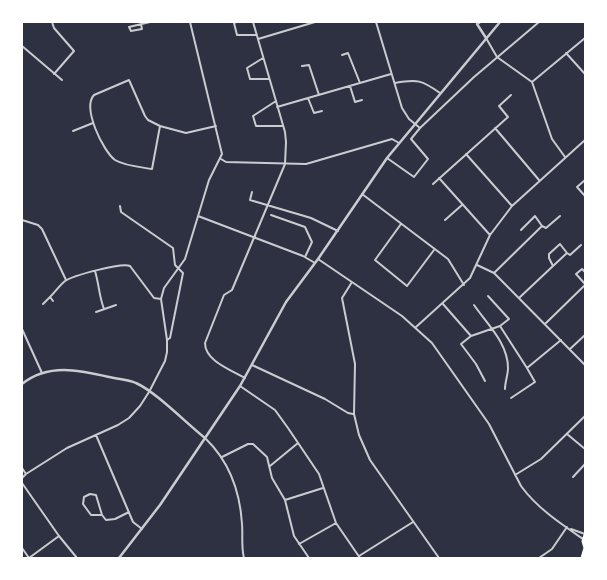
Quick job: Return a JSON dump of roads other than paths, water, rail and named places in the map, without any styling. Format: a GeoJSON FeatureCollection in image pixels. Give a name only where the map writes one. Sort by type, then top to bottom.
{"type":"FeatureCollection","features":[{"type":"Feature","properties":{"kind":"main road"},"geometry":{"type":"LineString","coordinates":[[582,558],[585,548],[584,536]]}},
{"type":"Feature","properties":{"kind":"street"},"geometry":{"type":"LineString","coordinates":[[52,22],[54,28],[74,51],[54,74]]}},
{"type":"Feature","properties":{"kind":"street"},"geometry":{"type":"LineString","coordinates":[[141,24],[142,29],[131,31],[129,27],[141,24],[150,22]]}},
{"type":"Feature","properties":{"kind":"street"},"geometry":{"type":"LineString","coordinates":[[22,478],[67,448],[129,418],[150,392],[165,361],[167,340],[161,299],[164,288],[188,253],[208,180],[221,159],[222,150],[190,22]]}},
{"type":"Feature","properties":{"kind":"street"},"geometry":{"type":"LineString","coordinates":[[236,22],[234,23],[237,35],[257,35]]}},
{"type":"Feature","properties":{"kind":"street"},"geometry":{"type":"LineString","coordinates":[[245,378],[210,357],[205,349],[205,343],[224,295],[232,290],[285,164],[286,142],[283,126],[253,22]]}},
{"type":"Feature","properties":{"kind":"street"},"geometry":{"type":"LineString","coordinates":[[258,39],[315,22]]}},
{"type":"Feature","properties":{"kind":"street"},"geometry":{"type":"LineString","coordinates":[[376,22],[402,108],[409,120],[420,128]]}},
{"type":"Feature","properties":{"kind":"street"},"geometry":{"type":"LineString","coordinates":[[119,558],[142,529],[240,386],[286,302],[338,231],[362,194],[399,143],[500,22]]}},
{"type":"Feature","properties":{"kind":"street"},"geometry":{"type":"LineString","coordinates":[[388,158],[414,177],[428,159],[410,139],[440,107],[539,22]]}},
{"type":"Feature","properties":{"kind":"street"},"geometry":{"type":"LineString","coordinates":[[478,23],[497,57],[532,82],[552,139],[566,157]]}},
{"type":"Feature","properties":{"kind":"street"},"geometry":{"type":"LineString","coordinates":[[532,82],[585,38]]}},
{"type":"Feature","properties":{"kind":"street"},"geometry":{"type":"LineString","coordinates":[[22,46],[62,80]]}},
{"type":"Feature","properties":{"kind":"street"},"geometry":{"type":"LineString","coordinates":[[342,55],[348,53],[360,83]]}},
{"type":"Feature","properties":{"kind":"street"},"geometry":{"type":"LineString","coordinates":[[566,53],[585,74]]}},
{"type":"Feature","properties":{"kind":"street"},"geometry":{"type":"LineString","coordinates":[[264,58],[247,68],[250,80],[270,79]]}},
{"type":"Feature","properties":{"kind":"street"},"geometry":{"type":"LineString","coordinates":[[302,66],[309,65],[319,95]]}},
{"type":"Feature","properties":{"kind":"street"},"geometry":{"type":"LineString","coordinates":[[277,107],[391,74]]}},
{"type":"Feature","properties":{"kind":"street"},"geometry":{"type":"LineString","coordinates":[[160,126],[152,169],[125,164],[110,156],[105,150],[93,123],[90,105],[91,99],[94,95],[128,80],[148,120],[160,126],[186,133],[216,126]]}},
{"type":"Feature","properties":{"kind":"street"},"geometry":{"type":"LineString","coordinates":[[395,83],[411,80],[422,81],[440,93]]}},
{"type":"Feature","properties":{"kind":"street"},"geometry":{"type":"LineString","coordinates":[[350,86],[355,102],[362,100]]}},
{"type":"Feature","properties":{"kind":"street"},"geometry":{"type":"LineString","coordinates":[[433,184],[508,117],[499,106],[511,95]]}},
{"type":"Feature","properties":{"kind":"street"},"geometry":{"type":"LineString","coordinates":[[308,98],[314,113],[322,111]]}},
{"type":"Feature","properties":{"kind":"street"},"geometry":{"type":"LineString","coordinates":[[276,102],[253,116],[256,126],[283,126]]}},
{"type":"Feature","properties":{"kind":"street"},"geometry":{"type":"LineString","coordinates":[[73,131],[93,123]]}},
{"type":"Feature","properties":{"kind":"street"},"geometry":{"type":"LineString","coordinates":[[495,128],[540,180]]}},
{"type":"Feature","properties":{"kind":"street"},"geometry":{"type":"LineString","coordinates":[[221,159],[226,162],[306,164],[392,139],[399,143]]}},
{"type":"Feature","properties":{"kind":"street"},"geometry":{"type":"LineString","coordinates":[[416,327],[464,285],[477,264],[490,234],[512,206],[585,140]]}},
{"type":"Feature","properties":{"kind":"street"},"geometry":{"type":"LineString","coordinates":[[466,154],[512,206]]}},
{"type":"Feature","properties":{"kind":"street"},"geometry":{"type":"LineString","coordinates":[[439,178],[490,234]]}},
{"type":"Feature","properties":{"kind":"street"},"geometry":{"type":"LineString","coordinates":[[585,180],[578,187],[585,196]]}},
{"type":"Feature","properties":{"kind":"street"},"geometry":{"type":"LineString","coordinates":[[252,192],[250,200],[311,218],[338,231]]}},
{"type":"Feature","properties":{"kind":"street"},"geometry":{"type":"LineString","coordinates":[[362,194],[434,250],[448,259],[464,285]]}},
{"type":"Feature","properties":{"kind":"street"},"geometry":{"type":"LineString","coordinates":[[445,220],[462,205]]}},
{"type":"Feature","properties":{"kind":"street"},"geometry":{"type":"LineString","coordinates":[[120,206],[122,212],[173,248],[175,265],[182,272],[183,275],[170,338],[167,340]]}},
{"type":"Feature","properties":{"kind":"street"},"geometry":{"type":"LineString","coordinates":[[271,215],[305,228],[312,242],[305,257]]}},
{"type":"Feature","properties":{"kind":"street"},"geometry":{"type":"LineString","coordinates":[[198,216],[254,236],[305,257],[315,263]]}},
{"type":"Feature","properties":{"kind":"street"},"geometry":{"type":"LineString","coordinates":[[521,230],[535,216],[542,226],[546,228],[560,216]]}},
{"type":"Feature","properties":{"kind":"street"},"geometry":{"type":"LineString","coordinates":[[22,220],[38,225],[42,229],[66,280]]}},
{"type":"Feature","properties":{"kind":"street"},"geometry":{"type":"LineString","coordinates":[[402,224],[374,260],[401,282],[407,286],[434,250]]}},
{"type":"Feature","properties":{"kind":"street"},"geometry":{"type":"LineString","coordinates":[[494,273],[542,226]]}},
{"type":"Feature","properties":{"kind":"street"},"geometry":{"type":"LineString","coordinates":[[553,266],[549,258],[550,254],[560,244],[567,253]]}},
{"type":"Feature","properties":{"kind":"street"},"geometry":{"type":"LineString","coordinates":[[519,298],[567,253],[570,254],[581,245]]}},
{"type":"Feature","properties":{"kind":"street"},"geometry":{"type":"LineString","coordinates":[[318,259],[416,327],[440,354],[479,409],[515,475],[529,497],[552,516],[584,536]]}},
{"type":"Feature","properties":{"kind":"street"},"geometry":{"type":"LineString","coordinates":[[477,264],[494,273],[585,365]]}},
{"type":"Feature","properties":{"kind":"street"},"geometry":{"type":"LineString","coordinates":[[43,304],[66,280],[95,271],[128,265],[152,297],[161,299]]}},
{"type":"Feature","properties":{"kind":"street"},"geometry":{"type":"LineString","coordinates":[[545,324],[585,285],[576,274],[582,269],[585,272]]}},
{"type":"Feature","properties":{"kind":"street"},"geometry":{"type":"LineString","coordinates":[[95,271],[98,293],[104,310]]}},
{"type":"Feature","properties":{"kind":"street"},"geometry":{"type":"LineString","coordinates":[[352,282],[342,298],[355,364],[354,414],[368,456],[439,558]]}},
{"type":"Feature","properties":{"kind":"street"},"geometry":{"type":"LineString","coordinates":[[485,381],[476,364],[461,344],[471,336],[500,326],[509,319],[488,296]]}},
{"type":"Feature","properties":{"kind":"street"},"geometry":{"type":"LineString","coordinates":[[50,297],[53,301]]}},
{"type":"Feature","properties":{"kind":"street"},"geometry":{"type":"LineString","coordinates":[[443,304],[471,336]]}},
{"type":"Feature","properties":{"kind":"street"},"geometry":{"type":"LineString","coordinates":[[96,312],[116,305]]}},
{"type":"Feature","properties":{"kind":"street"},"geometry":{"type":"LineString","coordinates":[[474,305],[493,329],[507,364],[505,390]]}},
{"type":"Feature","properties":{"kind":"street"},"geometry":{"type":"LineString","coordinates":[[500,326],[535,382],[511,398]]}},
{"type":"Feature","properties":{"kind":"street"},"geometry":{"type":"LineString","coordinates":[[22,329],[42,373]]}},
{"type":"Feature","properties":{"kind":"street"},"geometry":{"type":"LineString","coordinates":[[570,349],[585,335]]}},
{"type":"Feature","properties":{"kind":"street"},"geometry":{"type":"LineString","coordinates":[[527,368],[561,340]]}},
{"type":"Feature","properties":{"kind":"street"},"geometry":{"type":"LineString","coordinates":[[252,365],[297,385],[348,413],[354,414]]}},
{"type":"Feature","properties":{"kind":"street"},"geometry":{"type":"LineString","coordinates":[[22,384],[29,378],[42,373],[65,369],[80,370],[135,382],[150,392],[205,438],[222,457],[238,498],[243,558]]}},
{"type":"Feature","properties":{"kind":"street"},"geometry":{"type":"LineString","coordinates":[[240,386],[275,410],[298,443],[319,474],[336,523],[359,557],[413,522]]}},
{"type":"Feature","properties":{"kind":"street"},"geometry":{"type":"LineString","coordinates":[[515,475],[541,459],[585,416]]}},
{"type":"Feature","properties":{"kind":"street"},"geometry":{"type":"LineString","coordinates":[[567,434],[585,448]]}},
{"type":"Feature","properties":{"kind":"street"},"geometry":{"type":"LineString","coordinates":[[96,435],[133,522],[142,529]]}},
{"type":"Feature","properties":{"kind":"street"},"geometry":{"type":"LineString","coordinates":[[270,466],[298,443]]}},
{"type":"Feature","properties":{"kind":"street"},"geometry":{"type":"LineString","coordinates":[[222,457],[248,444],[253,444],[267,457],[272,478],[285,500],[294,536],[310,558]]}},
{"type":"Feature","properties":{"kind":"street"},"geometry":{"type":"LineString","coordinates":[[573,477],[585,464]]}},
{"type":"Feature","properties":{"kind":"street"},"geometry":{"type":"LineString","coordinates":[[22,468],[26,474]]}},
{"type":"Feature","properties":{"kind":"street"},"geometry":{"type":"LineString","coordinates":[[22,483],[76,558]]}},
{"type":"Feature","properties":{"kind":"street"},"geometry":{"type":"LineString","coordinates":[[285,500],[323,488]]}},
{"type":"Feature","properties":{"kind":"street"},"geometry":{"type":"LineString","coordinates":[[102,515],[91,515],[83,504],[84,497],[90,494],[96,495],[102,515],[103,519],[111,520],[129,512]]}},
{"type":"Feature","properties":{"kind":"street"},"geometry":{"type":"LineString","coordinates":[[299,544],[336,523]]}},
{"type":"Feature","properties":{"kind":"street"},"geometry":{"type":"LineString","coordinates":[[569,528],[584,536]]}},
{"type":"Feature","properties":{"kind":"street"},"geometry":{"type":"LineString","coordinates":[[539,558],[552,549],[569,528]]}},
{"type":"Feature","properties":{"kind":"street"},"geometry":{"type":"LineString","coordinates":[[22,548],[29,558],[59,536]]}}]}
